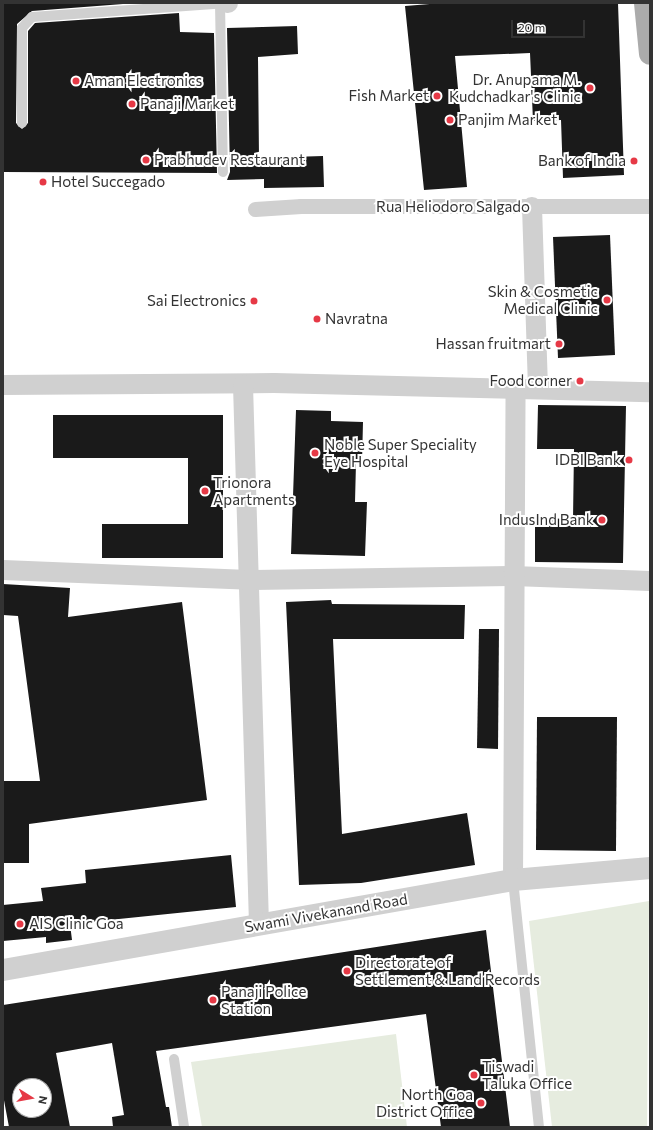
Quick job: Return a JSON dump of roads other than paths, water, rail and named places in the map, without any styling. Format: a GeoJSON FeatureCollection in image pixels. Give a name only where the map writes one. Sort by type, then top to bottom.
{"type":"FeatureCollection","features":[{"type":"Feature","properties":{"kind":"main road"},"geometry":{"type":"LineString","coordinates":[[646,3],[650,54]]}},
{"type":"Feature","properties":{"kind":"street","name":"Rua Heliodoro Salgado"},"geometry":{"type":"LineString","coordinates":[[255,209],[301,206],[650,206]]}},
{"type":"Feature","properties":{"kind":"street"},"geometry":{"type":"LineString","coordinates":[[532,207],[538,388]]}},
{"type":"Feature","properties":{"kind":"street"},"geometry":{"type":"LineString","coordinates":[[3,385],[243,385],[274,383],[538,388],[650,392]]}},
{"type":"Feature","properties":{"kind":"street"},"geometry":{"type":"LineString","coordinates":[[243,385],[259,925]]}},
{"type":"Feature","properties":{"kind":"street"},"geometry":{"type":"LineString","coordinates":[[513,880],[513,576],[516,388]]}},
{"type":"Feature","properties":{"kind":"street"},"geometry":{"type":"LineString","coordinates":[[3,570],[249,580],[513,576],[650,581]]}},
{"type":"Feature","properties":{"kind":"street","name":"Swami Vivekanand Road"},"geometry":{"type":"LineString","coordinates":[[3,970],[513,880],[650,868]]}},
{"type":"Feature","properties":{"kind":"lane"},"geometry":{"type":"LineString","coordinates":[[220,3],[223,172]]}},
{"type":"Feature","properties":{"kind":"lane"},"geometry":{"type":"LineString","coordinates":[[22,123],[22,28],[32,17],[227,3]]}},
{"type":"Feature","properties":{"kind":"lane"},"geometry":{"type":"LineString","coordinates":[[513,880],[539,1127]]}},
{"type":"Feature","properties":{"kind":"lane"},"geometry":{"type":"LineString","coordinates":[[174,1060],[184,1127]]}},
{"type":"Feature","properties":{"kind":"place","name":"Aman Electronics"},"geometry":{"type":"Point","coordinates":[76,81]}},
{"type":"Feature","properties":{"kind":"place","name":"Dr. Anupama M. Kudchadkar's Clinic"},"geometry":{"type":"Point","coordinates":[590,88]}},
{"type":"Feature","properties":{"kind":"place","name":"Fish Market"},"geometry":{"type":"Point","coordinates":[437,96]}},
{"type":"Feature","properties":{"kind":"place","name":"Panaji Market"},"geometry":{"type":"Point","coordinates":[132,104]}},
{"type":"Feature","properties":{"kind":"place","name":"Panjim Market"},"geometry":{"type":"Point","coordinates":[450,120]}},
{"type":"Feature","properties":{"kind":"place","name":"Prabhudev Restaurant"},"geometry":{"type":"Point","coordinates":[146,160]}},
{"type":"Feature","properties":{"kind":"place","name":"Bank of India"},"geometry":{"type":"Point","coordinates":[634,161]}},
{"type":"Feature","properties":{"kind":"place","name":"Hotel Succegado"},"geometry":{"type":"Point","coordinates":[43,182]}},
{"type":"Feature","properties":{"kind":"place","name":"Skin & Cosmetic Medical Clinic"},"geometry":{"type":"Point","coordinates":[607,300]}},
{"type":"Feature","properties":{"kind":"place","name":"Sai Electronics"},"geometry":{"type":"Point","coordinates":[254,301]}},
{"type":"Feature","properties":{"kind":"place","name":"Navratna"},"geometry":{"type":"Point","coordinates":[317,319]}},
{"type":"Feature","properties":{"kind":"place","name":"Hassan fruitmart"},"geometry":{"type":"Point","coordinates":[559,344]}},
{"type":"Feature","properties":{"kind":"place","name":"Food corner"},"geometry":{"type":"Point","coordinates":[580,381]}},
{"type":"Feature","properties":{"kind":"place","name":"Noble Super Speciality Eye Hospital"},"geometry":{"type":"Point","coordinates":[315,453]}},
{"type":"Feature","properties":{"kind":"place","name":"IDBI Bank"},"geometry":{"type":"Point","coordinates":[629,460]}},
{"type":"Feature","properties":{"kind":"place","name":"Trionora Apartments"},"geometry":{"type":"Point","coordinates":[205,491]}},
{"type":"Feature","properties":{"kind":"place","name":"IndusInd Bank"},"geometry":{"type":"Point","coordinates":[602,520]}},
{"type":"Feature","properties":{"kind":"place","name":"AIS Clinic Goa"},"geometry":{"type":"Point","coordinates":[20,924]}},
{"type":"Feature","properties":{"kind":"place","name":"Directorate of Settlement & Land Records"},"geometry":{"type":"Point","coordinates":[347,971]}},
{"type":"Feature","properties":{"kind":"place","name":"Panaji Police Station"},"geometry":{"type":"Point","coordinates":[213,1000]}},
{"type":"Feature","properties":{"kind":"place","name":"Tiswadi Taluka Office"},"geometry":{"type":"Point","coordinates":[474,1075]}},
{"type":"Feature","properties":{"kind":"place","name":"North Goa District Office"},"geometry":{"type":"Point","coordinates":[481,1103]}}]}
